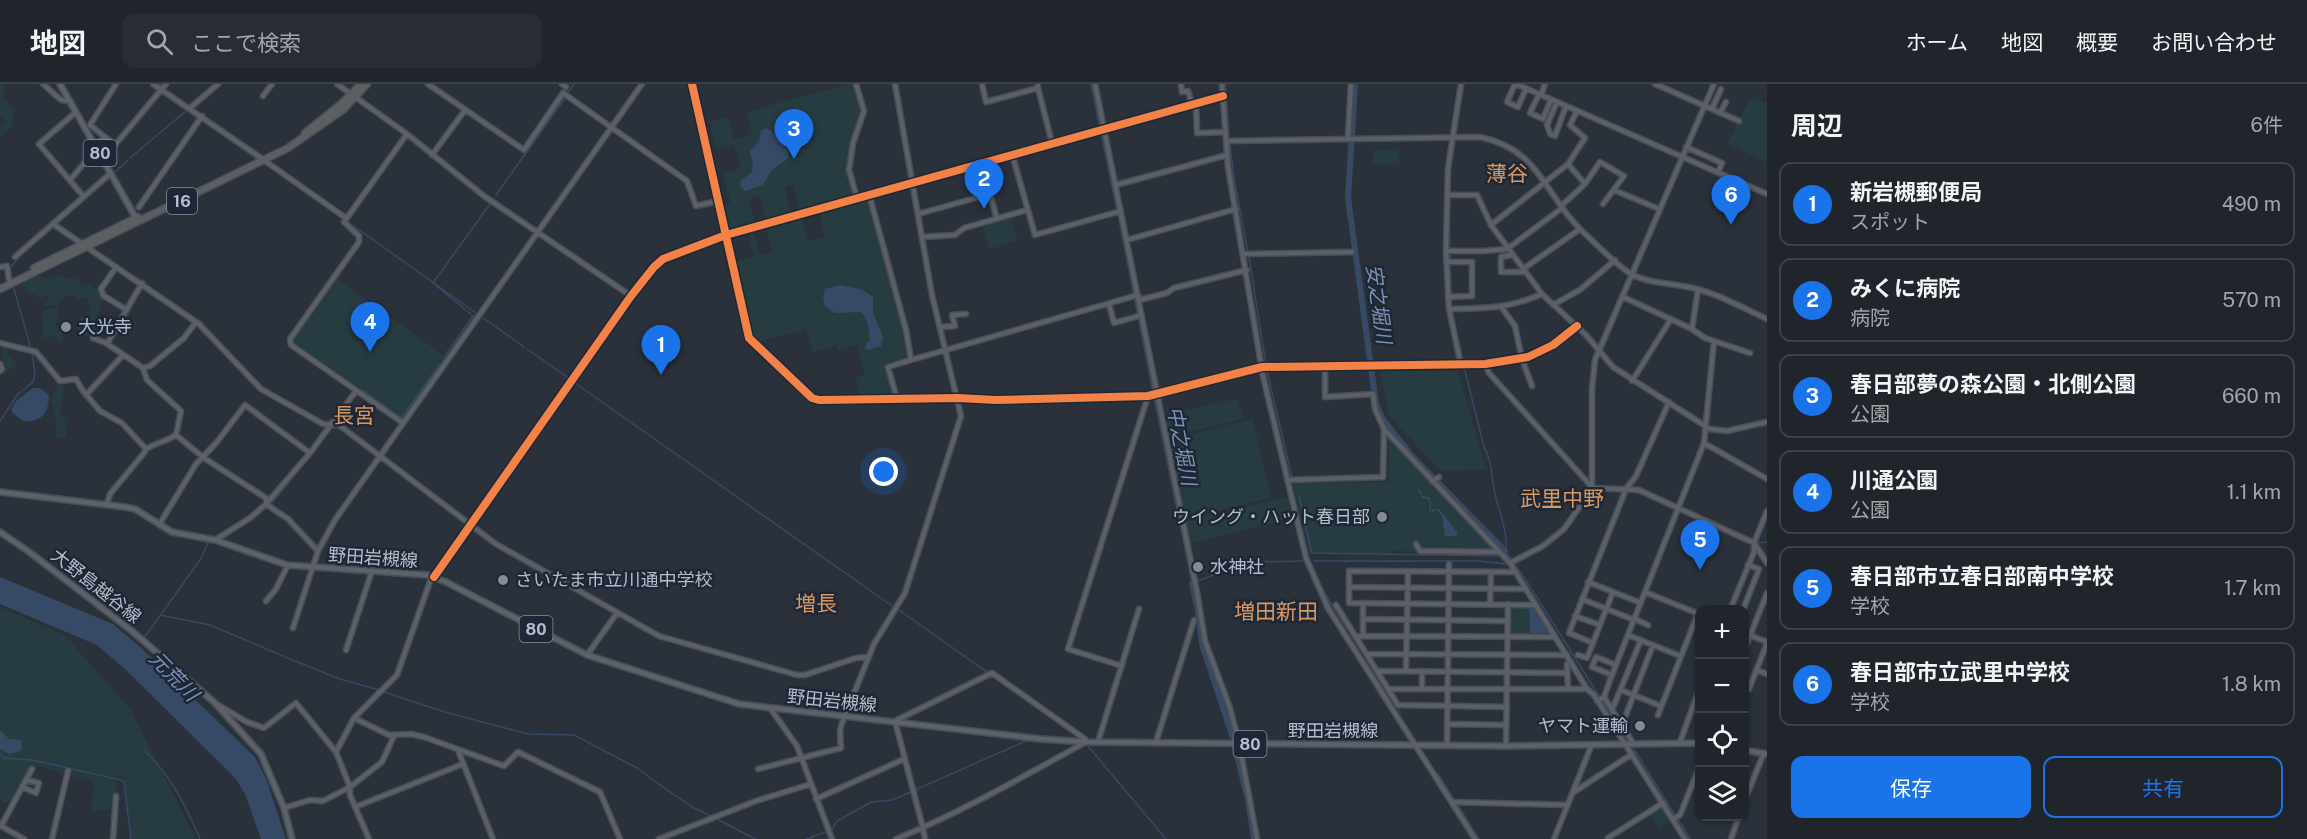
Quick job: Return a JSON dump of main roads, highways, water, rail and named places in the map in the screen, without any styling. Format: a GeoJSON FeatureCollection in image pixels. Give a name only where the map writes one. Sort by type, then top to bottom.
{"type":"FeatureCollection","features":[{"type":"Feature","properties":{"kind":"highway","name":"16"},"geometry":{"type":"LineString","coordinates":[[353,96],[361,84]]}},
{"type":"Feature","properties":{"kind":"highway","name":"16"},"geometry":{"type":"LineString","coordinates":[[0,287],[263,160],[304,134],[367,84]]}},
{"type":"Feature","properties":{"kind":"highway","name":"16"},"geometry":{"type":"LineString","coordinates":[[0,287],[9,280],[84,246]]}},
{"type":"Feature","properties":{"kind":"main road","name":"80"},"geometry":{"type":"LineString","coordinates":[[60,84],[137,220]]}},
{"type":"Feature","properties":{"kind":"main road","name":"野田岩槻線"},"geometry":{"type":"LineString","coordinates":[[0,492],[107,504],[135,510],[180,535],[215,540],[288,565],[419,573],[433,577],[587,655],[739,704],[1041,739],[1085,742],[1506,746],[1695,743]]}},
{"type":"Feature","properties":{"kind":"main road","name":"大野島越谷線"},"geometry":{"type":"LineString","coordinates":[[0,532],[140,637],[214,703],[261,754],[284,808],[292,839]]}},
{"type":"Feature","properties":{"kind":"main road"},"geometry":{"type":"LineString","coordinates":[[1749,751],[1765,754]]}},
{"type":"Feature","properties":{"kind":"water"},"geometry":{"type":"Polygon","coordinates":[[[766,128],[785,144],[788,158],[771,171],[763,185],[745,191],[740,181],[752,172],[750,151],[759,141],[761,131],[766,128]]]}},
{"type":"Feature","properties":{"kind":"water"},"geometry":{"type":"Polygon","coordinates":[[[840,285],[862,290],[873,298],[873,312],[883,337],[881,346],[865,349],[867,342],[870,341],[867,322],[861,312],[835,313],[825,306],[823,297],[825,289],[840,285]]]}},
{"type":"Feature","properties":{"kind":"water"},"geometry":{"type":"Polygon","coordinates":[[[33,388],[40,388],[49,395],[46,412],[35,420],[23,421],[11,409],[17,400],[33,388]]]}},
{"type":"Feature","properties":{"kind":"water"},"geometry":{"type":"Polygon","coordinates":[[[1415,487],[1421,491],[1422,496],[1429,497],[1431,502],[1431,510],[1439,509],[1458,533],[1456,536],[1445,536],[1442,516],[1437,510],[1432,512],[1429,509],[1430,502],[1422,498],[1415,487]]]}},
{"type":"Feature","properties":{"kind":"water"},"geometry":{"type":"Polygon","coordinates":[[[0,577],[113,624],[139,646],[255,757],[266,778],[286,839],[261,839],[245,794],[236,779],[126,670],[97,645],[0,604],[0,577]]]}},
{"type":"Feature","properties":{"kind":"water"},"geometry":{"type":"Polygon","coordinates":[[[1529,607],[1534,608],[1549,633],[1530,633],[1529,607]]]}},
{"type":"Feature","properties":{"kind":"water"},"geometry":{"type":"Polygon","coordinates":[[[0,730],[9,739],[21,740],[22,748],[19,752],[9,754],[0,749],[0,730]]]}},
{"type":"Feature","properties":{"kind":"waterway"},"geometry":{"type":"LineString","coordinates":[[568,93],[574,84]]}},
{"type":"Feature","properties":{"kind":"waterway","name":"中之堀川"},"geometry":{"type":"LineString","coordinates":[[1091,84],[1117,210]]}},
{"type":"Feature","properties":{"kind":"waterway","name":"安之堀川"},"geometry":{"type":"LineString","coordinates":[[1355,84],[1348,198],[1376,404],[1382,418],[1413,457],[1505,551]]}},
{"type":"Feature","properties":{"kind":"waterway"},"geometry":{"type":"LineString","coordinates":[[1449,192],[1450,168],[1464,84]]}},
{"type":"Feature","properties":{"kind":"waterway"},"geometry":{"type":"LineString","coordinates":[[1226,90],[1229,138]]}},
{"type":"Feature","properties":{"kind":"waterway"},"geometry":{"type":"LineString","coordinates":[[496,195],[565,98]]}},
{"type":"Feature","properties":{"kind":"waterway"},"geometry":{"type":"LineString","coordinates":[[130,158],[187,110]]}},
{"type":"Feature","properties":{"kind":"waterway"},"geometry":{"type":"LineString","coordinates":[[203,121],[257,159]]}},
{"type":"Feature","properties":{"kind":"waterway"},"geometry":{"type":"LineString","coordinates":[[1230,144],[1267,371],[1292,477]]}},
{"type":"Feature","properties":{"kind":"waterway"},"geometry":{"type":"LineString","coordinates":[[116,171],[128,160]]}},
{"type":"Feature","properties":{"kind":"waterway"},"geometry":{"type":"LineString","coordinates":[[270,167],[293,183]]}},
{"type":"Feature","properties":{"kind":"waterway"},"geometry":{"type":"LineString","coordinates":[[96,189],[106,180]]}},
{"type":"Feature","properties":{"kind":"waterway"},"geometry":{"type":"LineString","coordinates":[[295,184],[306,192]]}},
{"type":"Feature","properties":{"kind":"waterway"},"geometry":{"type":"LineString","coordinates":[[86,198],[94,191]]}},
{"type":"Feature","properties":{"kind":"waterway"},"geometry":{"type":"LineString","coordinates":[[444,357],[473,316],[433,283],[490,204]]}},
{"type":"Feature","properties":{"kind":"waterway"},"geometry":{"type":"LineString","coordinates":[[1449,206],[1451,294]]}},
{"type":"Feature","properties":{"kind":"waterway"},"geometry":{"type":"LineString","coordinates":[[56,223],[75,207]]}},
{"type":"Feature","properties":{"kind":"waterway"},"geometry":{"type":"LineString","coordinates":[[327,207],[341,217]]}},
{"type":"Feature","properties":{"kind":"waterway","name":"中之堀川"},"geometry":{"type":"LineString","coordinates":[[1118,214],[1153,392]]}},
{"type":"Feature","properties":{"kind":"waterway"},"geometry":{"type":"LineString","coordinates":[[348,222],[476,313]]}},
{"type":"Feature","properties":{"kind":"waterway"},"geometry":{"type":"LineString","coordinates":[[11,275],[10,268],[23,252]]}},
{"type":"Feature","properties":{"kind":"waterway"},"geometry":{"type":"LineString","coordinates":[[13,285],[31,349]]}},
{"type":"Feature","properties":{"kind":"waterway"},"geometry":{"type":"LineString","coordinates":[[1452,311],[1463,362]]}},
{"type":"Feature","properties":{"kind":"waterway"},"geometry":{"type":"LineString","coordinates":[[482,317],[524,347]]}},
{"type":"Feature","properties":{"kind":"waterway"},"geometry":{"type":"LineString","coordinates":[[527,349],[570,379]]}},
{"type":"Feature","properties":{"kind":"waterway"},"geometry":{"type":"LineString","coordinates":[[0,421],[18,394],[33,382],[35,374],[32,354]]}},
{"type":"Feature","properties":{"kind":"waterway"},"geometry":{"type":"LineString","coordinates":[[359,390],[364,391],[401,418],[440,364]]}},
{"type":"Feature","properties":{"kind":"waterway"},"geometry":{"type":"LineString","coordinates":[[1464,367],[1505,531],[1505,551],[1526,580],[1599,696]]}},
{"type":"Feature","properties":{"kind":"waterway"},"geometry":{"type":"LineString","coordinates":[[575,383],[895,608]]}},
{"type":"Feature","properties":{"kind":"waterway","name":"中之堀川"},"geometry":{"type":"LineString","coordinates":[[1154,397],[1193,582]]}},
{"type":"Feature","properties":{"kind":"waterway"},"geometry":{"type":"LineString","coordinates":[[323,439],[332,427]]}},
{"type":"Feature","properties":{"kind":"waterway"},"geometry":{"type":"LineString","coordinates":[[271,504],[309,457]]}},
{"type":"Feature","properties":{"kind":"waterway"},"geometry":{"type":"LineString","coordinates":[[1593,491],[1636,492],[1751,543]]}},
{"type":"Feature","properties":{"kind":"waterway"},"geometry":{"type":"LineString","coordinates":[[1299,496],[1312,553],[1502,556]]}},
{"type":"Feature","properties":{"kind":"waterway"},"geometry":{"type":"LineString","coordinates":[[239,527],[267,507]]}},
{"type":"Feature","properties":{"kind":"waterway"},"geometry":{"type":"LineString","coordinates":[[1565,530],[1578,512]]}},
{"type":"Feature","properties":{"kind":"waterway"},"geometry":{"type":"LineString","coordinates":[[1516,563],[1541,550],[1552,541]]}},
{"type":"Feature","properties":{"kind":"waterway"},"geometry":{"type":"LineString","coordinates":[[1756,543],[1767,542]]}},
{"type":"Feature","properties":{"kind":"waterway"},"geometry":{"type":"LineString","coordinates":[[144,638],[200,560],[208,543]]}},
{"type":"Feature","properties":{"kind":"waterway"},"geometry":{"type":"LineString","coordinates":[[1197,581],[1251,562],[1303,561]]}},
{"type":"Feature","properties":{"kind":"waterway"},"geometry":{"type":"LineString","coordinates":[[1314,561],[1478,561],[1508,564]]}},
{"type":"Feature","properties":{"kind":"waterway"},"geometry":{"type":"LineString","coordinates":[[1315,572],[1323,591],[1383,684]]}},
{"type":"Feature","properties":{"kind":"waterway","name":"中之堀川"},"geometry":{"type":"LineString","coordinates":[[1192,583],[1202,644],[1234,741]]}},
{"type":"Feature","properties":{"kind":"waterway"},"geometry":{"type":"LineString","coordinates":[[899,610],[1035,706]]}},
{"type":"Feature","properties":{"kind":"waterway"},"geometry":{"type":"LineString","coordinates":[[160,615],[210,625],[283,656]]}},
{"type":"Feature","properties":{"kind":"waterway"},"geometry":{"type":"LineString","coordinates":[[285,657],[340,679],[379,690]]}},
{"type":"Feature","properties":{"kind":"waterway"},"geometry":{"type":"LineString","coordinates":[[384,692],[445,712],[528,734],[574,735],[637,768],[652,779]]}},
{"type":"Feature","properties":{"kind":"waterway"},"geometry":{"type":"LineString","coordinates":[[1602,701],[1629,742]]}},
{"type":"Feature","properties":{"kind":"waterway"},"geometry":{"type":"LineString","coordinates":[[1397,706],[1401,713]]}},
{"type":"Feature","properties":{"kind":"waterway"},"geometry":{"type":"LineString","coordinates":[[915,790],[1028,740],[1077,744]]}},
{"type":"Feature","properties":{"kind":"waterway"},"geometry":{"type":"LineString","coordinates":[[1088,746],[1166,839]]}},
{"type":"Feature","properties":{"kind":"waterway"},"geometry":{"type":"LineString","coordinates":[[1632,746],[1675,815]]}},
{"type":"Feature","properties":{"kind":"waterway","name":"中之堀川"},"geometry":{"type":"LineString","coordinates":[[1235,747],[1248,800],[1254,839]]}},
{"type":"Feature","properties":{"kind":"waterway"},"geometry":{"type":"LineString","coordinates":[[145,751],[177,792],[200,839]]}},
{"type":"Feature","properties":{"kind":"waterway"},"geometry":{"type":"LineString","coordinates":[[0,754],[4,758],[32,760],[121,780],[124,782],[131,839]]}},
{"type":"Feature","properties":{"kind":"waterway"},"geometry":{"type":"LineString","coordinates":[[1438,774],[1479,839]]}},
{"type":"Feature","properties":{"kind":"waterway"},"geometry":{"type":"LineString","coordinates":[[653,780],[692,807],[711,816]]}},
{"type":"Feature","properties":{"kind":"waterway"},"geometry":{"type":"LineString","coordinates":[[832,829],[837,821],[871,802],[892,800],[911,792]]}},
{"type":"Feature","properties":{"kind":"waterway"},"geometry":{"type":"LineString","coordinates":[[717,819],[755,839]]}},
{"type":"Feature","properties":{"kind":"waterway"},"geometry":{"type":"LineString","coordinates":[[1678,819],[1690,839]]}},
{"type":"Feature","properties":{"kind":"waterway"},"geometry":{"type":"LineString","coordinates":[[806,839],[826,832]]}},
{"type":"Feature","properties":{"kind":"place","name":"春日部夢の森公園・北側公園"},"geometry":{"type":"Point","coordinates":[794,159]}},
{"type":"Feature","properties":{"kind":"place","name":"みくに病院"},"geometry":{"type":"Point","coordinates":[984,209]}},
{"type":"Feature","properties":{"kind":"place","name":"春日部市立武里中学校"},"geometry":{"type":"Point","coordinates":[1731,225]}},
{"type":"Feature","properties":{"kind":"place","name":"大光寺"},"geometry":{"type":"Point","coordinates":[66,327]}},
{"type":"Feature","properties":{"kind":"place","name":"川通公園"},"geometry":{"type":"Point","coordinates":[370,352]}},
{"type":"Feature","properties":{"kind":"place","name":"新岩槻郵便局"},"geometry":{"type":"Point","coordinates":[661,375]}},
{"type":"Feature","properties":{"kind":"place","name":"ウイング・ハット春日部"},"geometry":{"type":"Point","coordinates":[1382,517]}},
{"type":"Feature","properties":{"kind":"place","name":"水神社"},"geometry":{"type":"Point","coordinates":[1198,567]}},
{"type":"Feature","properties":{"kind":"place","name":"春日部市立春日部南中学校"},"geometry":{"type":"Point","coordinates":[1700,570]}},
{"type":"Feature","properties":{"kind":"place","name":"さいたま市立川通中学校"},"geometry":{"type":"Point","coordinates":[503,580]}},
{"type":"Feature","properties":{"kind":"place","name":"ヤマト運輸"},"geometry":{"type":"Point","coordinates":[1640,726]}},
{"type":"Feature","properties":{"kind":"district","name":"薄谷"},"geometry":{"type":"Point","coordinates":[1507,174]}},
{"type":"Feature","properties":{"kind":"district","name":"長宮"},"geometry":{"type":"Point","coordinates":[354,416]}},
{"type":"Feature","properties":{"kind":"district","name":"武里中野"},"geometry":{"type":"Point","coordinates":[1562,499]}},
{"type":"Feature","properties":{"kind":"district","name":"増長"},"geometry":{"type":"Point","coordinates":[816,604]}},
{"type":"Feature","properties":{"kind":"district","name":"増田新田"},"geometry":{"type":"Point","coordinates":[1276,612]}},
{"type":"Feature","properties":{"kind":"water label","name":"元荒川"},"geometry":{"type":"Point","coordinates":[174,676]}}]}
